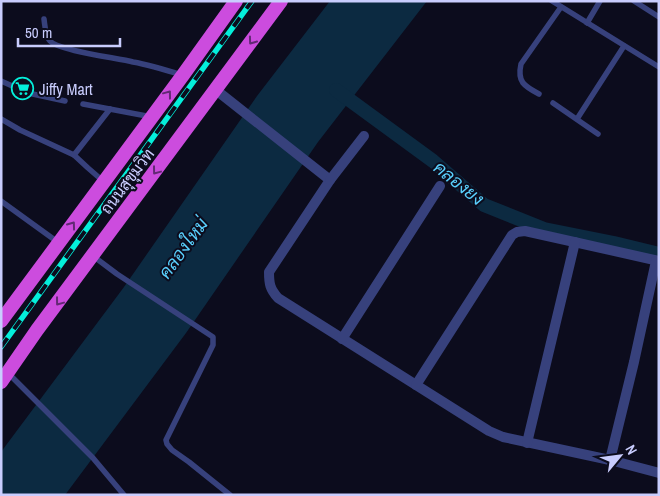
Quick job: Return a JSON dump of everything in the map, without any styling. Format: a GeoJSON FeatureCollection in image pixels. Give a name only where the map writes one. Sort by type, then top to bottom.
{"type":"FeatureCollection","features":[{"type":"Feature","properties":{"kind":"highway","name":"ถนนสุขุมวิท"},"geometry":{"type":"LineString","coordinates":[[2,319],[236,1]]}},
{"type":"Feature","properties":{"kind":"highway","name":"ถนนสุขุมวิท"},"geometry":{"type":"LineString","coordinates":[[4,378],[281,1]]}},
{"type":"Feature","properties":{"kind":"street"},"geometry":{"type":"LineString","coordinates":[[216,90],[330,180]]}},
{"type":"Feature","properties":{"kind":"street"},"geometry":{"type":"LineString","coordinates":[[364,136],[330,180],[269,272],[271,290],[278,298],[489,431],[503,437],[527,443],[610,460],[659,473]]}},
{"type":"Feature","properties":{"kind":"street"},"geometry":{"type":"LineString","coordinates":[[342,339],[440,186]]}},
{"type":"Feature","properties":{"kind":"street"},"geometry":{"type":"LineString","coordinates":[[416,385],[512,235],[517,232],[525,231],[657,261],[610,460]]}},
{"type":"Feature","properties":{"kind":"street"},"geometry":{"type":"LineString","coordinates":[[527,443],[574,242]]}},
{"type":"Feature","properties":{"kind":"lane"},"geometry":{"type":"LineString","coordinates":[[552,1],[659,67]]}},
{"type":"Feature","properties":{"kind":"lane"},"geometry":{"type":"LineString","coordinates":[[587,23],[600,1]]}},
{"type":"Feature","properties":{"kind":"lane"},"geometry":{"type":"LineString","coordinates":[[634,1],[659,17]]}},
{"type":"Feature","properties":{"kind":"lane"},"geometry":{"type":"LineString","coordinates":[[539,94],[529,89],[522,81],[519,74],[521,64],[561,7]]}},
{"type":"Feature","properties":{"kind":"lane"},"geometry":{"type":"LineString","coordinates":[[44,19],[46,35],[53,44],[70,50],[136,62],[183,75]]}},
{"type":"Feature","properties":{"kind":"lane"},"geometry":{"type":"LineString","coordinates":[[577,119],[624,46]]}},
{"type":"Feature","properties":{"kind":"lane"},"geometry":{"type":"LineString","coordinates":[[1,81],[28,93],[65,101]]}},
{"type":"Feature","properties":{"kind":"lane"},"geometry":{"type":"LineString","coordinates":[[553,103],[598,134]]}},
{"type":"Feature","properties":{"kind":"lane"},"geometry":{"type":"LineString","coordinates":[[83,104],[152,117]]}},
{"type":"Feature","properties":{"kind":"lane"},"geometry":{"type":"LineString","coordinates":[[74,155],[110,109]]}},
{"type":"Feature","properties":{"kind":"lane"},"geometry":{"type":"LineString","coordinates":[[1,119],[74,155],[104,182]]}},
{"type":"Feature","properties":{"kind":"lane"},"geometry":{"type":"LineString","coordinates":[[1,200],[59,243]]}},
{"type":"Feature","properties":{"kind":"lane"},"geometry":{"type":"LineString","coordinates":[[92,256],[213,337],[213,345],[166,440],[172,450],[230,495]]}},
{"type":"Feature","properties":{"kind":"lane"},"geometry":{"type":"LineString","coordinates":[[4,378],[27,393],[93,458],[124,495]]}},
{"type":"Feature","properties":{"kind":"water","name":"คลองใหม่"},"geometry":{"type":"Polygon","coordinates":[[[330,1],[427,1],[318,142],[186,333],[65,495],[1,495],[1,452],[124,287],[257,96],[330,1]]]}},
{"type":"Feature","properties":{"kind":"waterway","name":"คลองยง"},"geometry":{"type":"LineString","coordinates":[[336,90],[433,161],[484,205],[544,229],[659,254]]}},
{"type":"Feature","properties":{"kind":"railway"},"geometry":{"type":"LineString","coordinates":[[1,347],[252,1]]}},
{"type":"Feature","properties":{"kind":"place","name":"Jiffy Mart"},"geometry":{"type":"Point","coordinates":[23,89]}}]}
